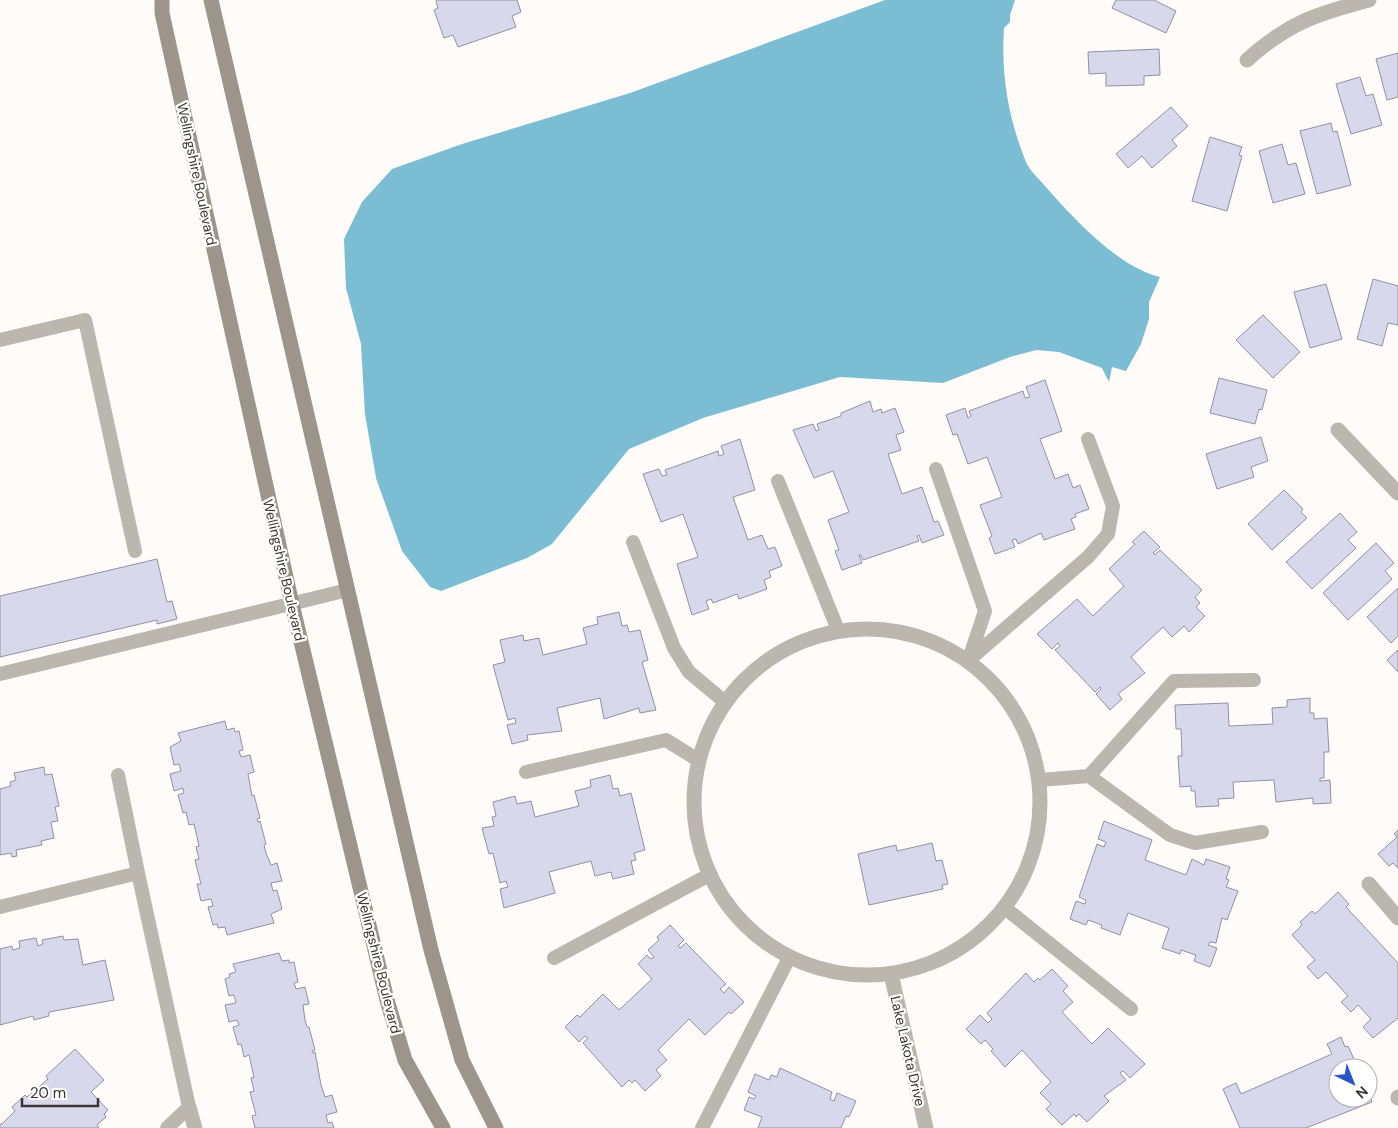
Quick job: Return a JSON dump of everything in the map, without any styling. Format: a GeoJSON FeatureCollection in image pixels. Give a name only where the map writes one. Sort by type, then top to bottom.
{"type":"FeatureCollection","features":[{"type":"Feature","properties":{"kind":"street","name":"Wellingshire Boulevard"},"geometry":{"type":"LineString","coordinates":[[162,0],[162,13],[292,604],[387,1000],[405,1060],[443,1128]]}},
{"type":"Feature","properties":{"kind":"street"},"geometry":{"type":"LineString","coordinates":[[211,0],[431,950],[462,1060],[496,1128]]}},
{"type":"Feature","properties":{"kind":"street"},"geometry":{"type":"LineString","coordinates":[[1247,60],[1271,39],[1291,26],[1323,12],[1369,0]]}},
{"type":"Feature","properties":{"kind":"street"},"geometry":{"type":"LineString","coordinates":[[1338,430],[1398,493]]}},
{"type":"Feature","properties":{"kind":"street"},"geometry":{"type":"LineString","coordinates":[[884,628],[929,638],[969,660],[1004,693],[1028,734],[1040,780],[1040,825],[1028,868],[1005,908],[973,940],[934,962],[891,974],[847,974],[822,970],[789,958],[756,937],[729,909],[709,875],[697,838],[693,799],[698,760],[709,730],[725,702],[756,668],[795,644],[838,630],[884,628]]}},
{"type":"Feature","properties":{"kind":"street"},"geometry":{"type":"LineString","coordinates":[[1369,884],[1398,918]]}},
{"type":"Feature","properties":{"kind":"street","name":"Lake Lakota Drive"},"geometry":{"type":"LineString","coordinates":[[891,974],[926,1128]]}},
{"type":"Feature","properties":{"kind":"street"},"geometry":{"type":"LineString","coordinates":[[189,1107],[195,1128]]}},
{"type":"Feature","properties":{"kind":"lane"},"geometry":{"type":"LineString","coordinates":[[0,340],[85,320],[135,550]]}},
{"type":"Feature","properties":{"kind":"lane"},"geometry":{"type":"LineString","coordinates":[[969,660],[1088,557],[1108,534],[1113,506],[1088,439]]}},
{"type":"Feature","properties":{"kind":"lane"},"geometry":{"type":"LineString","coordinates":[[936,469],[985,611],[969,660]]}},
{"type":"Feature","properties":{"kind":"lane"},"geometry":{"type":"LineString","coordinates":[[778,481],[838,630]]}},
{"type":"Feature","properties":{"kind":"lane"},"geometry":{"type":"LineString","coordinates":[[633,542],[674,648],[689,672],[725,702]]}},
{"type":"Feature","properties":{"kind":"lane"},"geometry":{"type":"LineString","coordinates":[[0,674],[348,590]]}},
{"type":"Feature","properties":{"kind":"lane"},"geometry":{"type":"LineString","coordinates":[[1089,776],[1174,681],[1254,680]]}},
{"type":"Feature","properties":{"kind":"lane"},"geometry":{"type":"LineString","coordinates":[[526,772],[666,740],[698,760]]}},
{"type":"Feature","properties":{"kind":"lane"},"geometry":{"type":"LineString","coordinates":[[118,775],[189,1107],[167,1128]]}},
{"type":"Feature","properties":{"kind":"lane"},"geometry":{"type":"LineString","coordinates":[[1040,780],[1089,776],[1170,835],[1195,843],[1262,832]]}},
{"type":"Feature","properties":{"kind":"lane"},"geometry":{"type":"LineString","coordinates":[[0,907],[138,872]]}},
{"type":"Feature","properties":{"kind":"lane"},"geometry":{"type":"LineString","coordinates":[[554,958],[709,875]]}},
{"type":"Feature","properties":{"kind":"lane"},"geometry":{"type":"LineString","coordinates":[[1005,908],[1132,1009]]}},
{"type":"Feature","properties":{"kind":"lane"},"geometry":{"type":"LineString","coordinates":[[702,1128],[789,958]]}},
{"type":"Feature","properties":{"kind":"water"},"geometry":{"type":"Polygon","coordinates":[[[885,0],[1015,0],[1010,15],[1010,22],[1004,28],[1005,80],[1010,112],[1028,165],[1069,212],[1097,240],[1128,263],[1144,272],[1160,277],[1149,302],[1149,319],[1141,344],[1126,371],[1112,367],[1109,382],[1102,368],[1059,352],[1036,350],[1010,357],[943,383],[840,377],[703,418],[629,449],[552,544],[527,558],[441,591],[430,587],[402,551],[376,478],[365,414],[361,344],[346,288],[344,239],[362,202],[392,169],[462,144],[630,93],[885,0]]]}},
{"type":"Feature","properties":{"kind":"building"},"geometry":{"type":"Polygon","coordinates":[[[438,0],[517,0],[521,12],[512,16],[516,27],[458,47],[453,35],[444,38],[434,10],[438,8],[436,1],[438,0]]]}},
{"type":"Feature","properties":{"kind":"building"},"geometry":{"type":"Polygon","coordinates":[[[1116,0],[1154,0],[1176,11],[1166,33],[1112,8],[1116,0]]]}},
{"type":"Feature","properties":{"kind":"building"},"geometry":{"type":"Polygon","coordinates":[[[1159,49],[1160,75],[1144,76],[1144,85],[1106,86],[1106,73],[1089,74],[1088,52],[1159,49]]]}},
{"type":"Feature","properties":{"kind":"building"},"geometry":{"type":"Polygon","coordinates":[[[1398,53],[1398,97],[1387,100],[1376,59],[1398,53]]]}},
{"type":"Feature","properties":{"kind":"building"},"geometry":{"type":"Polygon","coordinates":[[[1360,77],[1366,96],[1373,94],[1382,125],[1351,134],[1336,84],[1360,77]]]}},
{"type":"Feature","properties":{"kind":"building"},"geometry":{"type":"Polygon","coordinates":[[[1171,107],[1188,126],[1172,140],[1177,146],[1152,168],[1142,156],[1128,168],[1116,154],[1171,107]]]}},
{"type":"Feature","properties":{"kind":"building"},"geometry":{"type":"Polygon","coordinates":[[[1331,123],[1333,132],[1337,131],[1351,185],[1317,194],[1300,131],[1331,123]]]}},
{"type":"Feature","properties":{"kind":"building"},"geometry":{"type":"Polygon","coordinates":[[[1210,137],[1242,147],[1239,155],[1242,156],[1227,211],[1192,201],[1210,137]]]}},
{"type":"Feature","properties":{"kind":"building"},"geometry":{"type":"Polygon","coordinates":[[[1282,144],[1288,165],[1296,163],[1305,194],[1273,203],[1259,151],[1282,144]]]}},
{"type":"Feature","properties":{"kind":"building"},"geometry":{"type":"Polygon","coordinates":[[[1373,279],[1398,286],[1398,325],[1388,323],[1382,346],[1357,339],[1373,279]]]}},
{"type":"Feature","properties":{"kind":"building"},"geometry":{"type":"Polygon","coordinates":[[[1326,284],[1342,339],[1310,348],[1294,292],[1326,284]]]}},
{"type":"Feature","properties":{"kind":"building"},"geometry":{"type":"Polygon","coordinates":[[[1263,315],[1300,352],[1273,378],[1236,340],[1263,315]]]}},
{"type":"Feature","properties":{"kind":"building"},"geometry":{"type":"Polygon","coordinates":[[[1219,378],[1267,390],[1262,410],[1259,409],[1255,424],[1210,413],[1219,378]]]}},
{"type":"Feature","properties":{"kind":"building"},"geometry":{"type":"Polygon","coordinates":[[[1045,380],[1062,431],[1040,439],[1055,479],[1068,474],[1073,488],[1080,485],[1089,509],[1075,514],[1076,517],[1071,519],[1075,529],[1044,540],[1041,533],[1018,544],[1016,539],[1012,540],[1015,547],[995,554],[989,538],[992,536],[980,505],[1002,497],[987,457],[968,464],[957,434],[953,435],[946,415],[965,408],[968,418],[971,416],[969,411],[1023,391],[1025,398],[1030,397],[1026,387],[1045,380]]]}},
{"type":"Feature","properties":{"kind":"building"},"geometry":{"type":"Polygon","coordinates":[[[870,401],[873,412],[881,409],[882,413],[895,408],[904,432],[896,435],[901,450],[888,454],[902,494],[922,487],[934,522],[938,521],[944,535],[922,543],[919,535],[917,536],[919,541],[863,560],[861,555],[859,555],[862,563],[842,570],[835,551],[839,550],[828,520],[849,512],[833,471],[814,478],[793,430],[813,424],[816,431],[819,430],[817,424],[841,416],[841,413],[870,401]]]}},
{"type":"Feature","properties":{"kind":"building"},"geometry":{"type":"Polygon","coordinates":[[[1261,437],[1268,461],[1251,467],[1254,477],[1217,489],[1206,454],[1261,437]]]}},
{"type":"Feature","properties":{"kind":"building"},"geometry":{"type":"Polygon","coordinates":[[[740,439],[755,490],[733,497],[748,540],[762,535],[768,549],[775,547],[782,566],[769,571],[771,577],[764,580],[767,589],[739,599],[737,594],[713,603],[711,599],[706,601],[709,609],[692,615],[677,564],[698,557],[683,514],[661,522],[643,474],[659,469],[662,476],[667,475],[665,470],[718,451],[719,456],[724,454],[721,446],[740,439]]]}},
{"type":"Feature","properties":{"kind":"building"},"geometry":{"type":"Polygon","coordinates":[[[1284,490],[1303,509],[1301,512],[1307,518],[1272,550],[1248,524],[1284,490]]]}},
{"type":"Feature","properties":{"kind":"building"},"geometry":{"type":"Polygon","coordinates":[[[1340,513],[1357,532],[1348,540],[1356,548],[1312,589],[1286,562],[1340,513]]]}},
{"type":"Feature","properties":{"kind":"building"},"geometry":{"type":"Polygon","coordinates":[[[1144,531],[1160,547],[1153,553],[1155,555],[1160,550],[1202,590],[1195,597],[1200,603],[1196,607],[1205,616],[1189,632],[1184,626],[1172,637],[1163,627],[1131,657],[1145,673],[1118,694],[1122,699],[1110,710],[1096,694],[1101,689],[1100,687],[1095,692],[1055,650],[1060,646],[1058,643],[1052,649],[1037,634],[1077,599],[1093,616],[1124,586],[1109,569],[1135,544],[1132,542],[1144,531]]]}},
{"type":"Feature","properties":{"kind":"building"},"geometry":{"type":"Polygon","coordinates":[[[1376,543],[1394,563],[1385,571],[1392,579],[1348,620],[1323,593],[1376,543]]]}},
{"type":"Feature","properties":{"kind":"building"},"geometry":{"type":"Polygon","coordinates":[[[157,559],[167,602],[172,601],[177,619],[157,624],[157,620],[0,657],[0,596],[157,559]]]}},
{"type":"Feature","properties":{"kind":"building"},"geometry":{"type":"Polygon","coordinates":[[[1398,588],[1398,636],[1391,643],[1367,617],[1398,588]]]}},
{"type":"Feature","properties":{"kind":"building"},"geometry":{"type":"Polygon","coordinates":[[[619,612],[622,626],[627,625],[629,632],[640,630],[648,660],[642,662],[656,710],[640,713],[639,708],[604,719],[600,698],[557,708],[562,731],[527,735],[528,740],[512,744],[507,725],[516,723],[515,718],[508,720],[493,665],[505,662],[500,640],[523,635],[524,641],[539,638],[543,655],[587,644],[583,628],[598,624],[597,617],[619,612]]]}},
{"type":"Feature","properties":{"kind":"building"},"geometry":{"type":"Polygon","coordinates":[[[1398,650],[1398,672],[1387,660],[1398,650]]]}},
{"type":"Feature","properties":{"kind":"building"},"geometry":{"type":"Polygon","coordinates":[[[1310,698],[1310,713],[1314,713],[1314,719],[1327,718],[1329,752],[1324,752],[1324,778],[1320,778],[1320,781],[1330,780],[1331,803],[1313,804],[1313,798],[1276,802],[1274,780],[1233,782],[1234,798],[1218,799],[1219,806],[1196,807],[1195,791],[1191,791],[1191,786],[1180,787],[1178,756],[1182,756],[1181,729],[1176,729],[1175,705],[1228,703],[1229,726],[1273,724],[1272,708],[1287,707],[1287,700],[1310,698]]]}},
{"type":"Feature","properties":{"kind":"building"},"geometry":{"type":"Polygon","coordinates":[[[225,721],[227,730],[234,728],[235,732],[239,731],[243,750],[239,751],[241,757],[250,755],[254,772],[248,774],[252,796],[254,795],[260,818],[257,819],[258,822],[260,821],[266,844],[264,845],[266,853],[271,865],[277,863],[282,881],[271,883],[273,891],[277,890],[282,909],[271,914],[274,923],[227,935],[225,927],[218,928],[217,924],[213,925],[208,907],[213,906],[211,899],[201,901],[197,884],[201,884],[195,860],[199,859],[196,847],[199,846],[194,824],[189,825],[186,812],[183,813],[178,795],[184,793],[183,788],[174,791],[170,774],[181,771],[179,764],[174,765],[170,747],[181,741],[178,733],[225,721]]]}},
{"type":"Feature","properties":{"kind":"building"},"geometry":{"type":"Polygon","coordinates":[[[44,767],[45,775],[52,774],[59,806],[55,807],[58,821],[51,822],[54,838],[41,841],[42,845],[16,850],[17,856],[12,857],[11,853],[0,855],[0,789],[11,786],[10,782],[16,780],[14,773],[44,767]]]}},
{"type":"Feature","properties":{"kind":"building"},"geometry":{"type":"Polygon","coordinates":[[[610,775],[613,789],[618,788],[620,796],[631,793],[645,850],[634,853],[636,860],[631,861],[634,874],[613,879],[611,872],[595,876],[591,861],[549,872],[555,893],[504,908],[500,889],[508,887],[506,881],[500,883],[493,853],[489,854],[482,828],[494,826],[492,817],[496,816],[493,802],[515,796],[517,804],[531,801],[535,817],[579,806],[575,791],[591,787],[590,780],[610,775]]]}},
{"type":"Feature","properties":{"kind":"building"},"geometry":{"type":"Polygon","coordinates":[[[1104,821],[1152,840],[1145,860],[1186,875],[1192,859],[1204,865],[1206,859],[1230,867],[1226,879],[1229,880],[1226,887],[1238,891],[1227,920],[1222,918],[1216,943],[1210,942],[1208,945],[1217,948],[1210,967],[1194,961],[1196,955],[1181,950],[1180,954],[1162,948],[1169,928],[1128,913],[1120,935],[1101,928],[1102,925],[1088,920],[1086,925],[1070,919],[1076,901],[1085,904],[1086,900],[1079,897],[1097,844],[1104,847],[1106,842],[1098,839],[1104,821]]]}},
{"type":"Feature","properties":{"kind":"building"},"geometry":{"type":"Polygon","coordinates":[[[1398,830],[1398,868],[1393,863],[1389,866],[1378,854],[1397,837],[1394,834],[1398,830]]]}},
{"type":"Feature","properties":{"kind":"building"},"geometry":{"type":"Polygon","coordinates":[[[932,843],[936,861],[942,860],[948,884],[942,885],[943,889],[869,905],[858,854],[896,845],[897,851],[932,843]]]}},
{"type":"Feature","properties":{"kind":"building"},"geometry":{"type":"Polygon","coordinates":[[[1338,892],[1349,904],[1346,907],[1398,963],[1398,1018],[1373,1038],[1363,1027],[1371,1019],[1358,1005],[1351,1012],[1341,1002],[1348,996],[1326,972],[1318,979],[1307,967],[1315,960],[1292,935],[1302,925],[1300,922],[1312,911],[1315,914],[1338,892]]]}},
{"type":"Feature","properties":{"kind":"building"},"geometry":{"type":"Polygon","coordinates":[[[670,925],[684,940],[678,946],[680,948],[686,943],[726,984],[720,989],[724,993],[729,987],[744,1002],[731,1014],[729,1012],[705,1035],[689,1019],[658,1050],[667,1060],[656,1070],[661,1076],[645,1091],[635,1080],[632,1083],[629,1080],[622,1087],[583,1043],[588,1038],[585,1036],[579,1042],[565,1027],[577,1015],[580,1017],[603,994],[619,1010],[652,979],[638,964],[647,955],[651,959],[654,957],[648,950],[659,940],[657,937],[670,925]]]}},
{"type":"Feature","properties":{"kind":"building"},"geometry":{"type":"Polygon","coordinates":[[[63,936],[64,940],[78,939],[83,965],[105,960],[114,1000],[49,1012],[49,1016],[34,1020],[33,1016],[0,1025],[0,949],[12,946],[13,950],[20,948],[19,941],[36,938],[38,946],[43,944],[42,940],[63,936]]]}},
{"type":"Feature","properties":{"kind":"building"},"geometry":{"type":"Polygon","coordinates":[[[279,953],[282,961],[289,960],[289,963],[294,962],[298,982],[294,983],[296,989],[305,987],[309,1004],[303,1005],[305,1020],[307,1027],[309,1027],[315,1050],[312,1051],[313,1053],[315,1052],[325,1097],[332,1095],[337,1112],[326,1115],[328,1123],[332,1122],[334,1128],[255,1128],[252,1116],[256,1115],[250,1092],[254,1091],[251,1078],[254,1077],[249,1055],[244,1057],[241,1044],[238,1045],[233,1027],[239,1025],[237,1020],[229,1022],[225,1005],[236,1003],[234,995],[229,996],[225,979],[230,977],[229,974],[236,972],[233,964],[279,953]]]}},
{"type":"Feature","properties":{"kind":"building"},"geometry":{"type":"Polygon","coordinates":[[[1052,969],[1068,986],[1063,991],[1073,1002],[1062,1012],[1092,1044],[1108,1028],[1145,1064],[1130,1078],[1123,1071],[1120,1073],[1126,1080],[1104,1096],[1109,1101],[1087,1122],[1079,1114],[1076,1117],[1074,1114],[1062,1125],[1046,1109],[1051,1104],[1040,1093],[1051,1082],[1022,1050],[1005,1067],[991,1051],[993,1049],[985,1040],[981,1044],[966,1029],[980,1015],[988,1023],[992,1019],[987,1013],[1026,973],[1034,982],[1038,978],[1040,980],[1052,969]]]}},
{"type":"Feature","properties":{"kind":"building"},"geometry":{"type":"Polygon","coordinates":[[[1341,1037],[1345,1047],[1348,1046],[1353,1058],[1328,1058],[1328,1108],[1357,1108],[1306,1128],[1240,1128],[1223,1089],[1236,1083],[1241,1094],[1332,1054],[1327,1044],[1341,1037]]]}},
{"type":"Feature","properties":{"kind":"building"},"geometry":{"type":"Polygon","coordinates":[[[75,1049],[104,1080],[91,1092],[108,1110],[104,1114],[106,1117],[97,1125],[99,1128],[0,1128],[0,1124],[15,1111],[12,1107],[48,1079],[46,1076],[75,1049]]]}},
{"type":"Feature","properties":{"kind":"building"},"geometry":{"type":"Polygon","coordinates":[[[780,1068],[832,1092],[830,1099],[834,1101],[837,1093],[856,1101],[849,1117],[846,1116],[841,1128],[758,1128],[762,1117],[744,1110],[749,1097],[754,1099],[756,1096],[748,1092],[755,1074],[769,1080],[771,1075],[777,1077],[780,1068]]]}}]}
